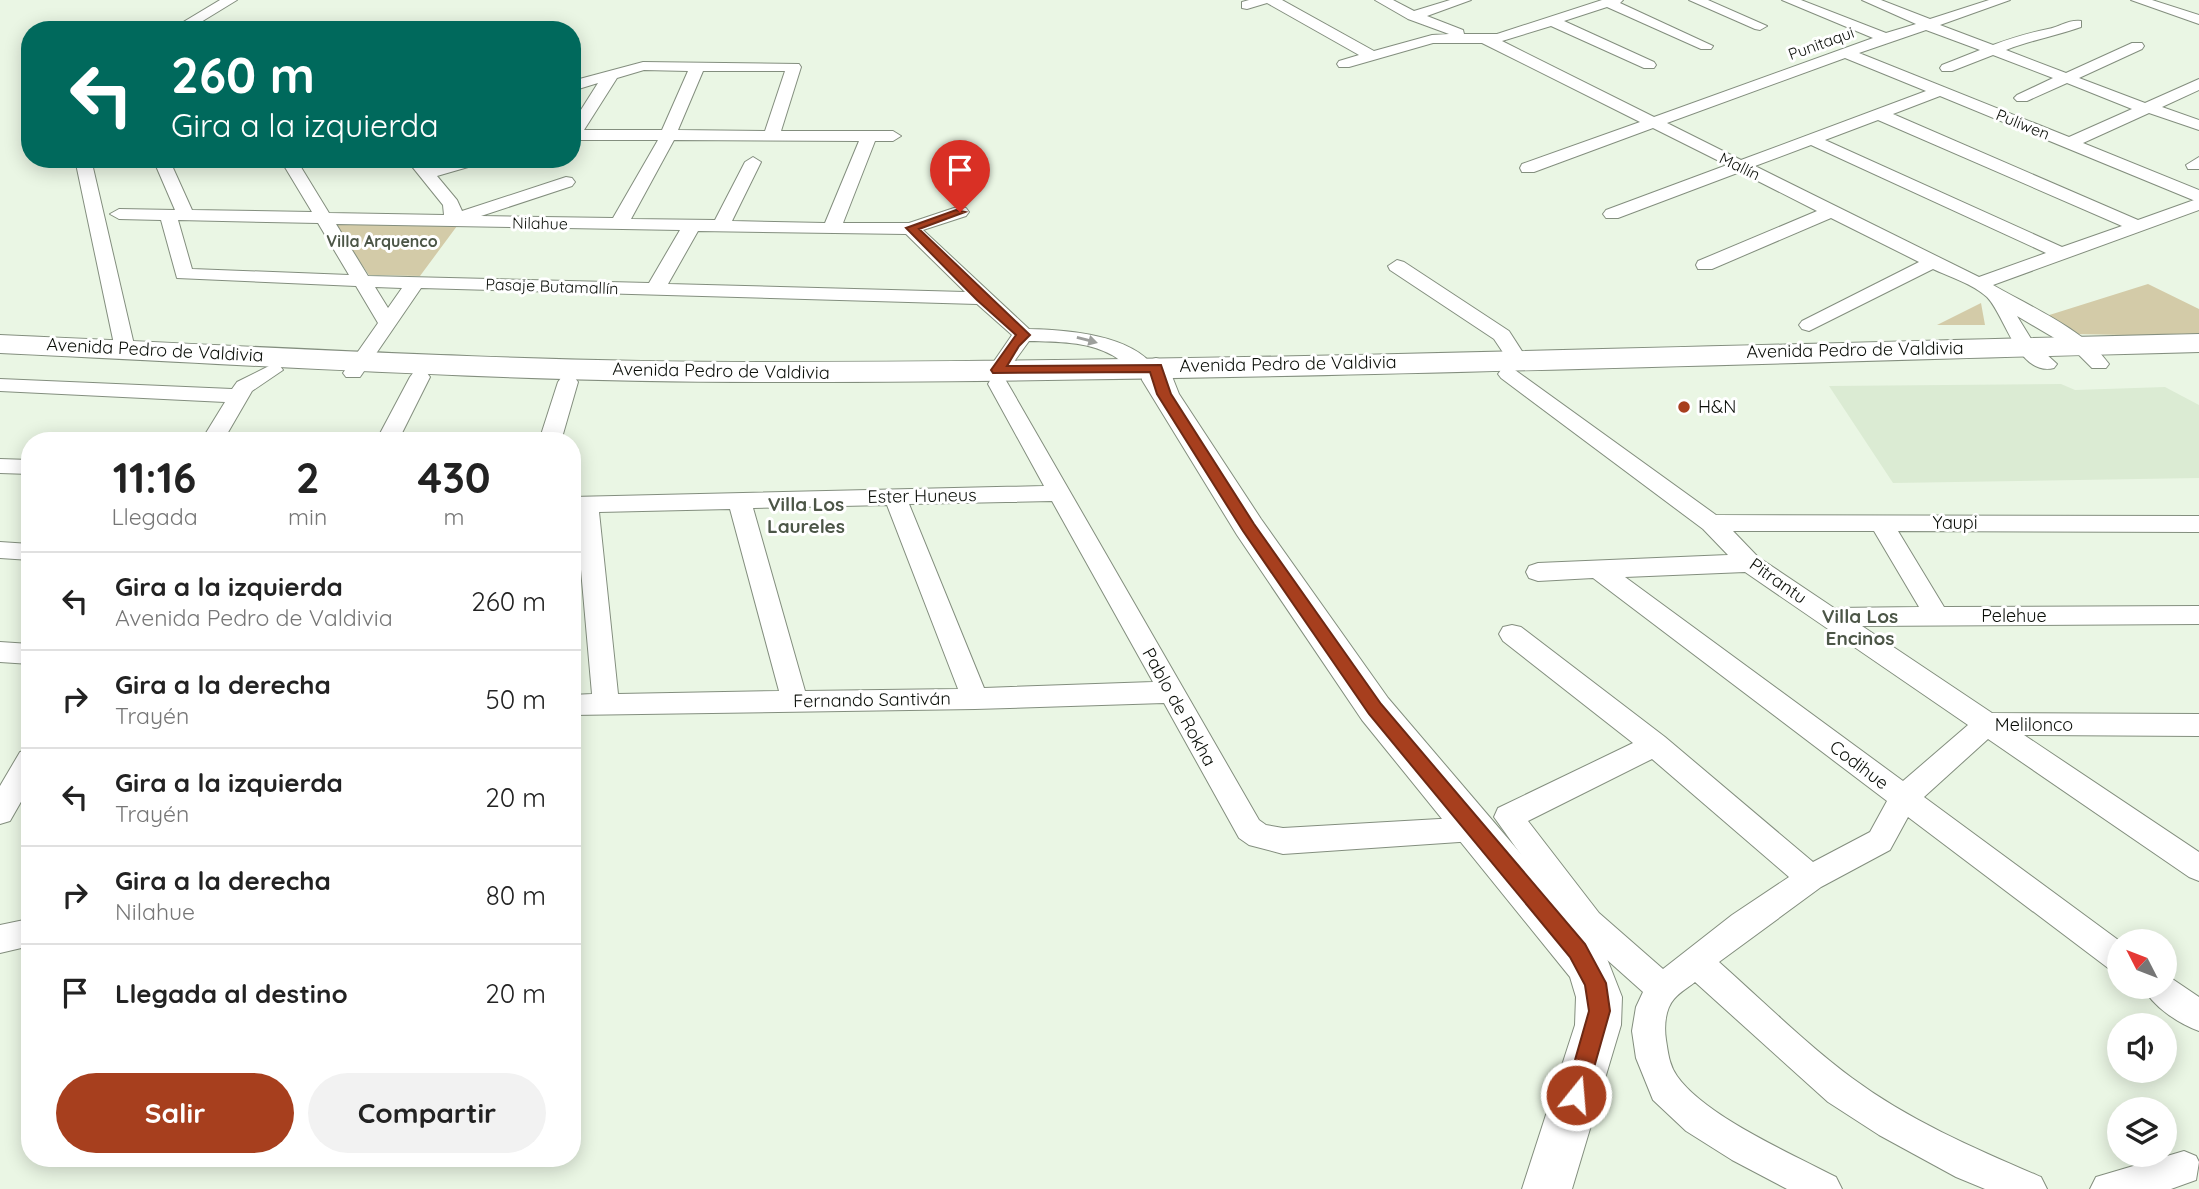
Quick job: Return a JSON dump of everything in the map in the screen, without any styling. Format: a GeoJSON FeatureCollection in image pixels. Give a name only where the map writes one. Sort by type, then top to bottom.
{"type":"FeatureCollection","features":[{"type":"Feature","properties":{"kind":"main road","name":"Avenida Pedro de Valdivia"},"geometry":{"type":"LineString","coordinates":[[2090,355],[2199,343]]}},
{"type":"Feature","properties":{"kind":"main road","name":"Avenida Pedro de Valdivia"},"geometry":{"type":"LineString","coordinates":[[0,344],[125,349],[358,366],[998,377]]}},
{"type":"Feature","properties":{"kind":"main road","name":"Avenida Pedro de Valdivia"},"geometry":{"type":"LineString","coordinates":[[0,359],[241,384],[274,370],[358,366],[419,377],[568,382],[998,377],[2036,355],[2090,355],[2199,362]]}},
{"type":"Feature","properties":{"kind":"street"},"geometry":{"type":"LineString","coordinates":[[193,21],[230,0]]}},
{"type":"Feature","properties":{"kind":"street"},"geometry":{"type":"LineString","coordinates":[[1247,5],[1263,0]]}},
{"type":"Feature","properties":{"kind":"street"},"geometry":{"type":"LineString","coordinates":[[1272,0],[1370,55]]}},
{"type":"Feature","properties":{"kind":"street","name":"Mallín"},"geometry":{"type":"LineString","coordinates":[[1382,0],[1413,16],[1476,38],[1934,261],[1978,284],[2090,355]]}},
{"type":"Feature","properties":{"kind":"street"},"geometry":{"type":"LineString","coordinates":[[1413,16],[1464,0]]}},
{"type":"Feature","properties":{"kind":"street"},"geometry":{"type":"LineString","coordinates":[[1582,0],[1607,3],[1706,46]]}},
{"type":"Feature","properties":{"kind":"street"},"geometry":{"type":"LineString","coordinates":[[1696,0],[1760,26]]}},
{"type":"Feature","properties":{"kind":"street"},"geometry":{"type":"LineString","coordinates":[[1789,0],[1886,38]]}},
{"type":"Feature","properties":{"kind":"street"},"geometry":{"type":"LineString","coordinates":[[1869,0],[1992,50],[2199,125]]}},
{"type":"Feature","properties":{"kind":"street"},"geometry":{"type":"LineString","coordinates":[[1955,0],[1977,8]]}},
{"type":"Feature","properties":{"kind":"street","name":"Punitaqui"},"geometry":{"type":"LineString","coordinates":[[1528,168],[1886,38],[2003,0]]}},
{"type":"Feature","properties":{"kind":"street"},"geometry":{"type":"LineString","coordinates":[[2138,0],[2199,20]]}},
{"type":"Feature","properties":{"kind":"street"},"geometry":{"type":"LineString","coordinates":[[1344,64],[1432,39],[1498,38],[1607,3]]}},
{"type":"Feature","properties":{"kind":"street"},"geometry":{"type":"LineString","coordinates":[[1552,20],[1649,65]]}},
{"type":"Feature","properties":{"kind":"street"},"geometry":{"type":"LineString","coordinates":[[1947,68],[2031,35],[2052,33],[2076,24]]}},
{"type":"Feature","properties":{"kind":"street"},"geometry":{"type":"LineString","coordinates":[[2022,98],[2137,46]]}},
{"type":"Feature","properties":{"kind":"street","name":"Puliwen"},"geometry":{"type":"LineString","coordinates":[[1846,53],[2199,196]]}},
{"type":"Feature","properties":{"kind":"street"},"geometry":{"type":"LineString","coordinates":[[581,83],[643,66],[794,66],[771,137]]}},
{"type":"Feature","properties":{"kind":"street"},"geometry":{"type":"LineString","coordinates":[[619,224],[668,136],[698,66]]}},
{"type":"Feature","properties":{"kind":"street"},"geometry":{"type":"LineString","coordinates":[[581,122],[611,75]]}},
{"type":"Feature","properties":{"kind":"street"},"geometry":{"type":"LineString","coordinates":[[2070,143],[2199,84]]}},
{"type":"Feature","properties":{"kind":"street"},"geometry":{"type":"LineString","coordinates":[[1612,214],[1940,91]]}},
{"type":"Feature","properties":{"kind":"street"},"geometry":{"type":"LineString","coordinates":[[1879,114],[2137,226]]}},
{"type":"Feature","properties":{"kind":"street"},"geometry":{"type":"LineString","coordinates":[[581,135],[893,136]]}},
{"type":"Feature","properties":{"kind":"street"},"geometry":{"type":"LineString","coordinates":[[832,228],[869,136]]}},
{"type":"Feature","properties":{"kind":"street"},"geometry":{"type":"LineString","coordinates":[[1811,139],[2062,254]]}},
{"type":"Feature","properties":{"kind":"street"},"geometry":{"type":"LineString","coordinates":[[721,226],[753,162]]}},
{"type":"Feature","properties":{"kind":"street"},"geometry":{"type":"LineString","coordinates":[[85,168],[125,349]]}},
{"type":"Feature","properties":{"kind":"street","name":"Pasaje Butamallín"},"geometry":{"type":"LineString","coordinates":[[164,168],[177,216],[184,274],[982,298]]}},
{"type":"Feature","properties":{"kind":"street"},"geometry":{"type":"LineString","coordinates":[[298,168],[321,218],[388,324]]}},
{"type":"Feature","properties":{"kind":"street"},"geometry":{"type":"LineString","coordinates":[[421,168],[451,204],[454,213],[449,221]]}},
{"type":"Feature","properties":{"kind":"street"},"geometry":{"type":"LineString","coordinates":[[425,174],[445,168]]}},
{"type":"Feature","properties":{"kind":"street"},"geometry":{"type":"LineString","coordinates":[[449,221],[566,182]]}},
{"type":"Feature","properties":{"kind":"street"},"geometry":{"type":"LineString","coordinates":[[1978,284],[2199,204]]}},
{"type":"Feature","properties":{"kind":"street"},"geometry":{"type":"LineString","coordinates":[[1705,265],[1832,211]]}},
{"type":"Feature","properties":{"kind":"street","name":"Nilahue"},"geometry":{"type":"LineString","coordinates":[[119,214],[911,228],[960,212]]}},
{"type":"Feature","properties":{"kind":"street"},"geometry":{"type":"LineString","coordinates":[[655,289],[692,226]]}},
{"type":"Feature","properties":{"kind":"street"},"geometry":{"type":"LineString","coordinates":[[911,228],[1024,335],[1073,337],[1096,342],[1119,351],[1153,372],[1249,527],[1375,709],[1577,951],[1595,983],[1599,997],[1598,1025],[1547,1189]]}},
{"type":"Feature","properties":{"kind":"street"},"geometry":{"type":"LineString","coordinates":[[1809,325],[1934,261]]}},
{"type":"Feature","properties":{"kind":"street","name":"Pitrantu"},"geometry":{"type":"LineString","coordinates":[[1397,266],[1502,335],[1513,366],[1712,523],[1750,563],[2192,859]]}},
{"type":"Feature","properties":{"kind":"street"},"geometry":{"type":"LineString","coordinates":[[358,366],[416,282]]}},
{"type":"Feature","properties":{"kind":"street","name":"Mallín"},"geometry":{"type":"LineString","coordinates":[[1995,295],[2036,355]]}},
{"type":"Feature","properties":{"kind":"street"},"geometry":{"type":"LineString","coordinates":[[998,377],[1014,344],[1024,335]]}},
{"type":"Feature","properties":{"kind":"street"},"geometry":{"type":"LineString","coordinates":[[392,432],[419,377]]}},
{"type":"Feature","properties":{"kind":"street","name":"Pablo de Rokha"},"geometry":{"type":"LineString","coordinates":[[998,377],[1244,824],[1259,836],[1283,841],[1475,829]]}},
{"type":"Feature","properties":{"kind":"street"},"geometry":{"type":"LineString","coordinates":[[553,432],[568,382]]}},
{"type":"Feature","properties":{"kind":"street"},"geometry":{"type":"LineString","coordinates":[[0,386],[241,384],[217,432]]}},
{"type":"Feature","properties":{"kind":"street"},"geometry":{"type":"LineString","coordinates":[[0,466],[21,467]]}},
{"type":"Feature","properties":{"kind":"street","name":"Ester Huneus"},"geometry":{"type":"LineString","coordinates":[[581,505],[1061,493]]}},
{"type":"Feature","properties":{"kind":"street"},"geometry":{"type":"LineString","coordinates":[[895,497],[975,699]]}},
{"type":"Feature","properties":{"kind":"street"},"geometry":{"type":"LineString","coordinates":[[739,501],[795,701]]}},
{"type":"Feature","properties":{"kind":"street"},"geometry":{"type":"LineString","coordinates":[[581,513],[606,704]]}},
{"type":"Feature","properties":{"kind":"street","name":"Yaupi"},"geometry":{"type":"LineString","coordinates":[[1712,523],[2199,524]]}},
{"type":"Feature","properties":{"kind":"street"},"geometry":{"type":"LineString","coordinates":[[1881,523],[1937,616]]}},
{"type":"Feature","properties":{"kind":"street"},"geometry":{"type":"LineString","coordinates":[[0,551],[21,552]]}},
{"type":"Feature","properties":{"kind":"street"},"geometry":{"type":"LineString","coordinates":[[1538,572],[1750,563]]}},
{"type":"Feature","properties":{"kind":"street","name":"Codihue"},"geometry":{"type":"LineString","coordinates":[[1600,571],[2107,949]]}},
{"type":"Feature","properties":{"kind":"street","name":"Pelehue"},"geometry":{"type":"LineString","coordinates":[[1829,617],[2199,615]]}},
{"type":"Feature","properties":{"kind":"street"},"geometry":{"type":"LineString","coordinates":[[1512,634],[1655,745],[1811,878],[1743,925],[1662,989],[1652,1007],[1648,1031],[1652,1058],[1665,1088],[1698,1119],[1744,1148],[1824,1189]]}},
{"type":"Feature","properties":{"kind":"street"},"geometry":{"type":"LineString","coordinates":[[0,652],[21,653]]}},
{"type":"Feature","properties":{"kind":"street","name":"Fernando Santiván"},"geometry":{"type":"LineString","coordinates":[[581,705],[975,699],[1171,692]]}},
{"type":"Feature","properties":{"kind":"street","name":"Melilonco"},"geometry":{"type":"LineString","coordinates":[[1811,878],[1880,841],[1903,798],[1987,724],[2199,726]]}},
{"type":"Feature","properties":{"kind":"street"},"geometry":{"type":"LineString","coordinates":[[1655,745],[1508,817],[1588,923],[1662,989]]}},
{"type":"Feature","properties":{"kind":"street"},"geometry":{"type":"LineString","coordinates":[[0,812],[21,776]]}},
{"type":"Feature","properties":{"kind":"street"},"geometry":{"type":"LineString","coordinates":[[1696,962],[1840,1090],[1891,1123],[1968,1165],[2029,1189]]}},
{"type":"Feature","properties":{"kind":"street"},"geometry":{"type":"LineString","coordinates":[[2176,999],[2199,1016]]}},
{"type":"Feature","properties":{"kind":"street"},"geometry":{"type":"LineString","coordinates":[[2108,1189],[2184,1168]]}},
{"type":"Feature","properties":{"kind":"shaded area"},"geometry":{"type":"Polygon","coordinates":[[[334,224],[457,226],[420,276],[369,275],[334,224]]]}},
{"type":"Feature","properties":{"kind":"shaded area"},"geometry":{"type":"Polygon","coordinates":[[[2148,284],[2199,309],[2199,334],[2073,334],[2043,317],[2148,284]]]}},
{"type":"Feature","properties":{"kind":"shaded area"},"geometry":{"type":"Polygon","coordinates":[[[1981,303],[1985,325],[1937,325],[1981,303]]]}},
{"type":"Feature","properties":{"kind":"shaded area"},"geometry":{"type":"Polygon","coordinates":[[[2061,384],[2075,390],[2165,387],[2199,405],[2199,478],[1893,483],[1829,386],[2061,384]]]}},
{"type":"Feature","properties":{"kind":"place","name":"H&N"},"geometry":{"type":"Point","coordinates":[1684,407]}},
{"type":"Feature","properties":{"kind":"district","name":"Villa Arquenco"},"geometry":{"type":"Point","coordinates":[382,241]}},
{"type":"Feature","properties":{"kind":"district","name":"Villa Los Laureles"},"geometry":{"type":"Point","coordinates":[806,515]}},
{"type":"Feature","properties":{"kind":"district","name":"Villa Los Encinos"},"geometry":{"type":"Point","coordinates":[1860,627]}},
{"type":"Feature","properties":{"kind":"route"},"geometry":{"type":"LineString","coordinates":[[960,212],[911,228],[1024,335],[1005,356],[998,370],[1156,368],[1157,380],[1164,394],[1249,527],[1375,709],[1588,966],[1599,997],[1600,1011],[1576,1095]]}}]}
